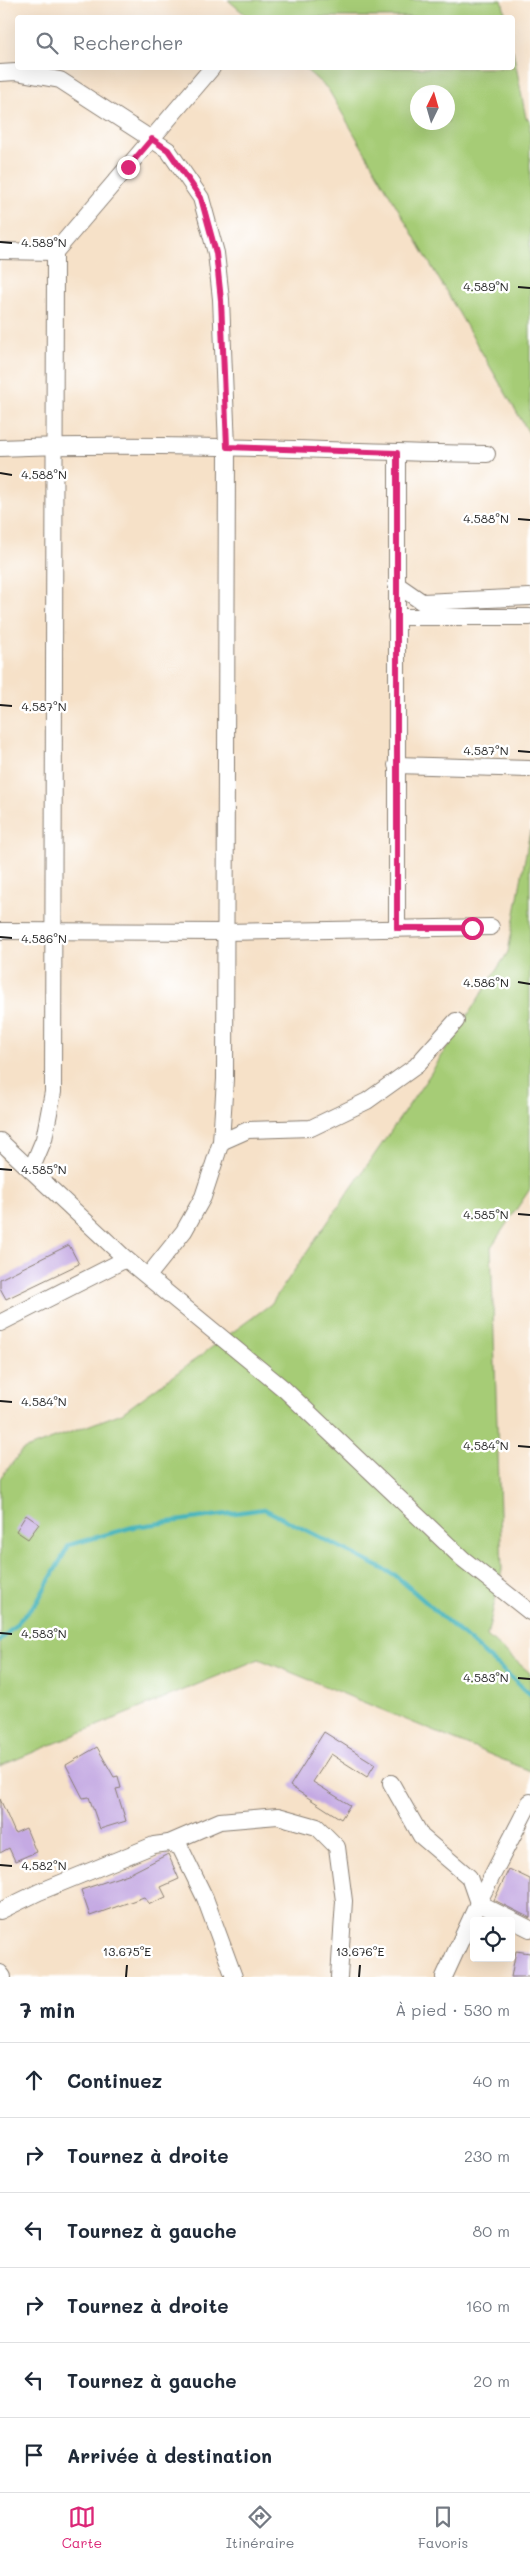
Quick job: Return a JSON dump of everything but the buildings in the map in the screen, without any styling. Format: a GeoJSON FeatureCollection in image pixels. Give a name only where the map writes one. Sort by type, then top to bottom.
{"type":"FeatureCollection","features":[{"type":"Feature","properties":{"kind":"street"},"geometry":{"type":"LineString","coordinates":[[31,1170],[44,1139],[53,1092],[55,252],[210,70]]}},
{"type":"Feature","properties":{"kind":"street"},"geometry":{"type":"LineString","coordinates":[[0,73],[16,72],[60,80],[168,150],[201,198],[216,253],[221,300],[227,447],[225,1079],[221,1142],[202,1197],[184,1230],[148,1276]]}},
{"type":"Feature","properties":{"kind":"street"},"geometry":{"type":"LineString","coordinates":[[0,251],[55,252]]}},
{"type":"Feature","properties":{"kind":"street"},"geometry":{"type":"LineString","coordinates":[[0,448],[56,446],[227,447],[487,454]]}},
{"type":"Feature","properties":{"kind":"street"},"geometry":{"type":"LineString","coordinates":[[397,453],[397,928]]}},
{"type":"Feature","properties":{"kind":"street"},"geometry":{"type":"LineString","coordinates":[[396,584],[422,602],[530,597]]}},
{"type":"Feature","properties":{"kind":"street"},"geometry":{"type":"LineString","coordinates":[[396,617],[530,617]]}},
{"type":"Feature","properties":{"kind":"street"},"geometry":{"type":"LineString","coordinates":[[396,766],[529,769]]}},
{"type":"Feature","properties":{"kind":"street"},"geometry":{"type":"LineString","coordinates":[[0,931],[54,933],[226,932],[491,928]]}},
{"type":"Feature","properties":{"kind":"street"},"geometry":{"type":"LineString","coordinates":[[221,1142],[248,1130],[311,1128],[367,1101],[416,1066],[456,1021]]}},
{"type":"Feature","properties":{"kind":"street"},"geometry":{"type":"LineString","coordinates":[[1,1144],[126,1259],[284,1389],[463,1559],[530,1612]]}},
{"type":"Feature","properties":{"kind":"street"},"geometry":{"type":"LineString","coordinates":[[0,1324],[126,1259]]}},
{"type":"Feature","properties":{"kind":"street"},"geometry":{"type":"LineString","coordinates":[[391,1783],[421,1836],[469,1876],[478,1903],[530,1929]]}},
{"type":"Feature","properties":{"kind":"street"},"geometry":{"type":"LineString","coordinates":[[444,1977],[478,1903],[530,1802]]}},
{"type":"Feature","properties":{"kind":"street"},"geometry":{"type":"LineString","coordinates":[[0,1911],[39,1892],[154,1845],[169,1843],[220,1821],[278,1816],[318,1827],[337,1847],[344,1901],[338,1977]]}},
{"type":"Feature","properties":{"kind":"street"},"geometry":{"type":"LineString","coordinates":[[169,1843],[180,1847],[205,1898],[234,1977]]}},
{"type":"Feature","properties":{"kind":"street"},"geometry":{"type":"LineString","coordinates":[[0,1974],[3,1977]]}},
{"type":"Feature","properties":{"kind":"green space"},"geometry":{"type":"Polygon","coordinates":[[[228,0],[502,0],[506,15],[246,15],[228,0]]]}},
{"type":"Feature","properties":{"kind":"green space"},"geometry":{"type":"Polygon","coordinates":[[[515,60],[526,118],[530,120],[530,435],[328,89],[306,70],[515,70],[515,60]]]}},
{"type":"Feature","properties":{"kind":"green space"},"geometry":{"type":"Polygon","coordinates":[[[530,831],[530,1189],[491,1247],[502,1570],[487,1636],[530,1673],[530,1771],[259,1659],[0,1766],[0,1478],[23,1450],[122,1413],[271,1304],[429,1076],[508,952],[530,831]]]}},
{"type":"Feature","properties":{"kind":"waterway"},"geometry":{"type":"LineString","coordinates":[[0,1641],[37,1602],[69,1545],[133,1527],[264,1509],[395,1575],[530,1694]]}},
{"type":"Feature","properties":{"kind":"route"},"geometry":{"type":"LineString","coordinates":[[128,167],[152,139],[168,150],[201,198],[216,253],[221,300],[227,447],[397,453],[397,928],[472,928]]}}]}
